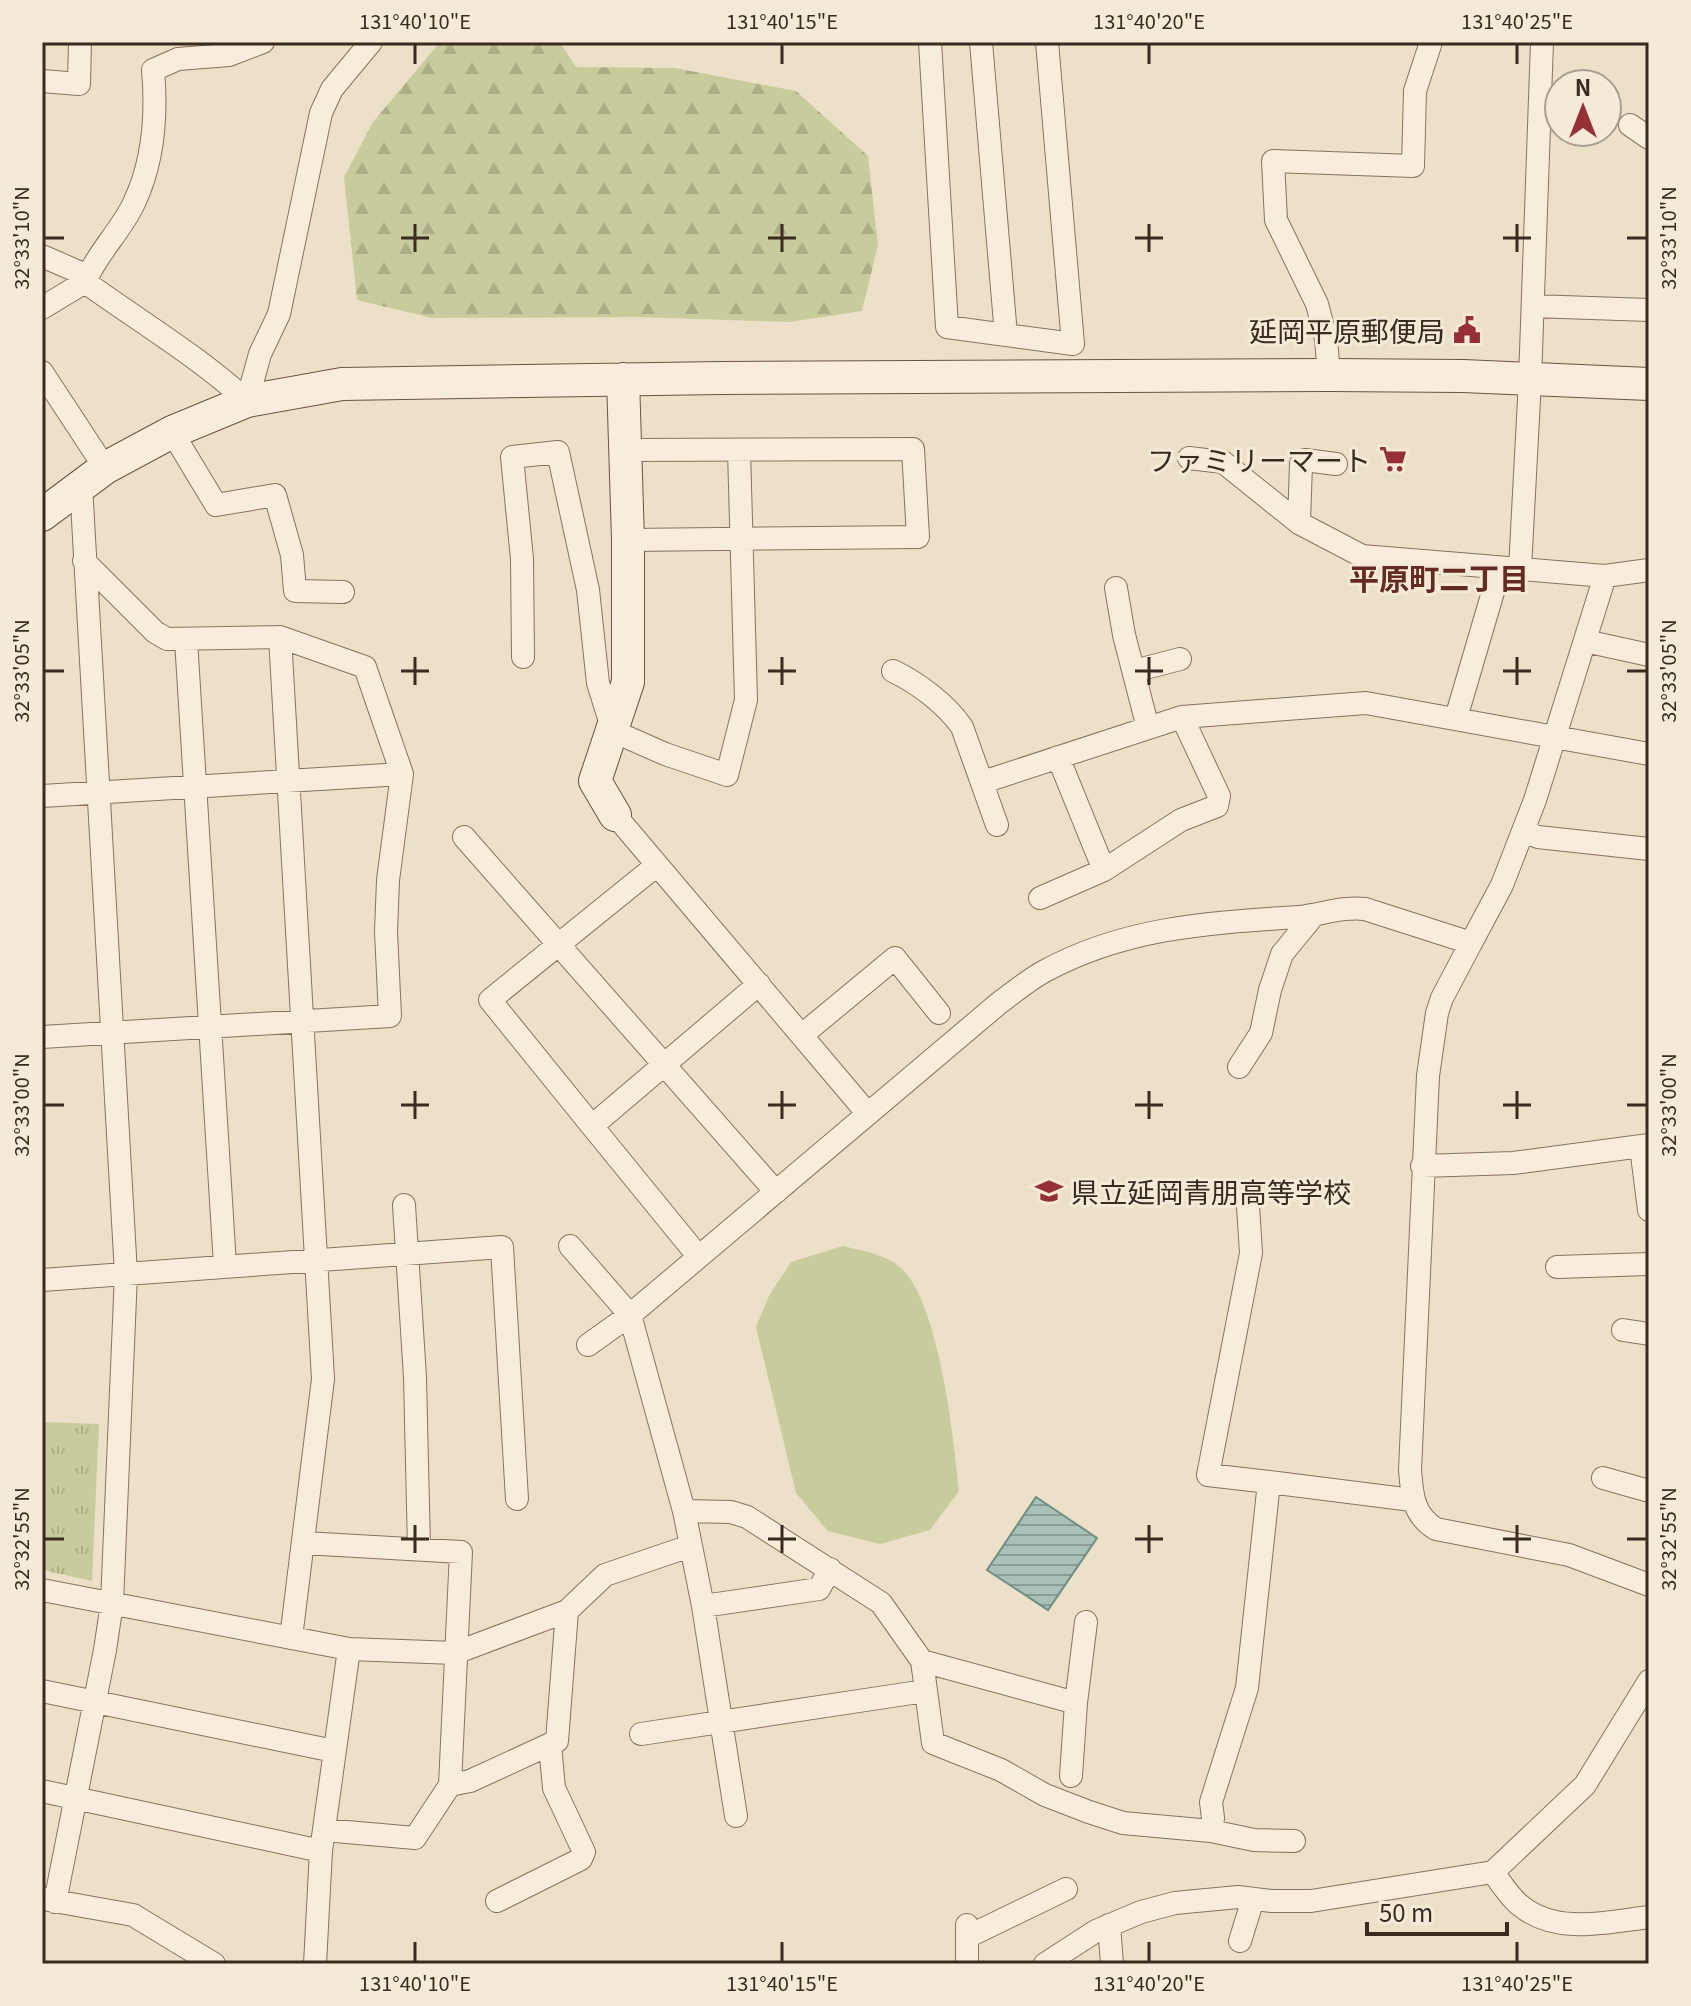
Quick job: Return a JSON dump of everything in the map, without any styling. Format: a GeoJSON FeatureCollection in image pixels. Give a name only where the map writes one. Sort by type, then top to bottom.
{"type":"FeatureCollection","features":[{"type":"Feature","properties":{"kind":"street"},"geometry":{"type":"LineString","coordinates":[[42,81],[79,84],[80,42]]}},
{"type":"Feature","properties":{"kind":"street"},"geometry":{"type":"LineString","coordinates":[[42,308],[85,282],[134,203],[149,161],[157,108],[153,70],[178,59],[229,55],[263,42]]}},
{"type":"Feature","properties":{"kind":"street"},"geometry":{"type":"LineString","coordinates":[[247,401],[260,354],[279,314],[321,113],[332,89],[371,42]]}},
{"type":"Feature","properties":{"kind":"street"},"geometry":{"type":"LineString","coordinates":[[930,42],[947,327],[1073,344]]}},
{"type":"Feature","properties":{"kind":"street"},"geometry":{"type":"LineString","coordinates":[[981,42],[1006,335]]}},
{"type":"Feature","properties":{"kind":"street"},"geometry":{"type":"LineString","coordinates":[[1047,42],[1073,344]]}},
{"type":"Feature","properties":{"kind":"street"},"geometry":{"type":"LineString","coordinates":[[1329,375],[1326,339],[1317,304],[1276,220],[1273,161],[1413,166],[1415,91],[1431,42]]}},
{"type":"Feature","properties":{"kind":"street"},"geometry":{"type":"LineString","coordinates":[[1456,718],[1510,568],[1530,380],[1542,42]]}},
{"type":"Feature","properties":{"kind":"street"},"geometry":{"type":"LineString","coordinates":[[1630,125],[1649,138]]}},
{"type":"Feature","properties":{"kind":"street"},"geometry":{"type":"LineString","coordinates":[[42,256],[81,273],[85,282],[214,371],[247,401]]}},
{"type":"Feature","properties":{"kind":"street"},"geometry":{"type":"LineString","coordinates":[[1533,306],[1649,310]]}},
{"type":"Feature","properties":{"kind":"street"},"geometry":{"type":"LineString","coordinates":[[1005,377],[1023,352],[1055,351],[1073,344]]}},
{"type":"Feature","properties":{"kind":"street"},"geometry":{"type":"LineString","coordinates":[[42,372],[93,476],[84,561],[126,1274],[112,1603],[77,1798],[49,1900],[133,1915],[214,1964]]}},
{"type":"Feature","properties":{"kind":"street"},"geometry":{"type":"LineString","coordinates":[[42,515],[93,476],[172,432],[247,401],[342,384],[623,379],[1329,375],[1649,384]]}},
{"type":"Feature","properties":{"kind":"street"},"geometry":{"type":"LineString","coordinates":[[623,379],[628,682],[595,781],[615,815],[868,1114]]}},
{"type":"Feature","properties":{"kind":"street"},"geometry":{"type":"LineString","coordinates":[[172,432],[216,505],[275,495],[292,555],[295,591],[343,592]]}},
{"type":"Feature","properties":{"kind":"street"},"geometry":{"type":"LineString","coordinates":[[625,450],[913,449],[918,537],[628,540]]}},
{"type":"Feature","properties":{"kind":"street"},"geometry":{"type":"LineString","coordinates":[[523,657],[522,559],[512,457],[558,452],[588,590],[598,683],[613,731],[665,754],[727,775],[746,700],[739,450]]}},
{"type":"Feature","properties":{"kind":"street"},"geometry":{"type":"LineString","coordinates":[[1189,458],[1223,462],[1299,523],[1362,556],[1380,560],[1605,576],[1649,570]]}},
{"type":"Feature","properties":{"kind":"street"},"geometry":{"type":"LineString","coordinates":[[1299,523],[1301,464],[1305,460],[1336,464]]}},
{"type":"Feature","properties":{"kind":"street"},"geometry":{"type":"LineString","coordinates":[[42,1037],[390,1016],[386,932],[388,880],[402,774],[365,667],[280,637],[167,639],[155,632],[84,561]]}},
{"type":"Feature","properties":{"kind":"street"},"geometry":{"type":"LineString","coordinates":[[1605,576],[1524,831],[1502,885],[1437,1013],[1428,1076],[1422,1166],[1410,1470],[1412,1500],[1427,1524],[1436,1529],[1569,1555],[1649,1585]]}},
{"type":"Feature","properties":{"kind":"street"},"geometry":{"type":"LineString","coordinates":[[1116,588],[1124,635],[1148,728]]}},
{"type":"Feature","properties":{"kind":"street"},"geometry":{"type":"LineString","coordinates":[[280,637],[323,1379],[291,1638]]}},
{"type":"Feature","properties":{"kind":"street"},"geometry":{"type":"LineString","coordinates":[[186,640],[225,1265]]}},
{"type":"Feature","properties":{"kind":"street"},"geometry":{"type":"LineString","coordinates":[[1585,641],[1649,655]]}},
{"type":"Feature","properties":{"kind":"street"},"geometry":{"type":"LineString","coordinates":[[1134,671],[1180,659]]}},
{"type":"Feature","properties":{"kind":"street"},"geometry":{"type":"LineString","coordinates":[[893,671],[916,682],[962,727],[997,825]]}},
{"type":"Feature","properties":{"kind":"street"},"geometry":{"type":"LineString","coordinates":[[983,782],[1182,717],[1366,703],[1649,754]]}},
{"type":"Feature","properties":{"kind":"street"},"geometry":{"type":"LineString","coordinates":[[1040,898],[1104,870],[1181,820],[1217,806],[1219,796],[1182,717]]}},
{"type":"Feature","properties":{"kind":"street"},"geometry":{"type":"LineString","coordinates":[[1058,757],[1104,870]]}},
{"type":"Feature","properties":{"kind":"street"},"geometry":{"type":"LineString","coordinates":[[42,796],[402,774]]}},
{"type":"Feature","properties":{"kind":"street"},"geometry":{"type":"LineString","coordinates":[[1524,831],[1538,837],[1649,849]]}},
{"type":"Feature","properties":{"kind":"street"},"geometry":{"type":"LineString","coordinates":[[464,837],[776,1192]]}},
{"type":"Feature","properties":{"kind":"street"},"geometry":{"type":"LineString","coordinates":[[657,865],[490,1000],[698,1256]]}},
{"type":"Feature","properties":{"kind":"street"},"geometry":{"type":"LineString","coordinates":[[588,1345],[630,1315],[998,1004],[1040,973],[1077,955],[1163,929],[1314,915],[1355,907],[1471,943]]}},
{"type":"Feature","properties":{"kind":"street"},"geometry":{"type":"LineString","coordinates":[[1239,1067],[1261,1033],[1282,954],[1314,915]]}},
{"type":"Feature","properties":{"kind":"street"},"geometry":{"type":"LineString","coordinates":[[802,1035],[895,958],[939,1013]]}},
{"type":"Feature","properties":{"kind":"street"},"geometry":{"type":"LineString","coordinates":[[592,1126],[759,984]]}},
{"type":"Feature","properties":{"kind":"street"},"geometry":{"type":"LineString","coordinates":[[1422,1166],[1513,1163],[1645,1146],[1649,1210]]}},
{"type":"Feature","properties":{"kind":"street"},"geometry":{"type":"LineString","coordinates":[[404,1205],[415,1377],[419,1549]]}},
{"type":"Feature","properties":{"kind":"street"},"geometry":{"type":"LineString","coordinates":[[1248,1206],[1251,1253],[1208,1475],[1412,1500]]}},
{"type":"Feature","properties":{"kind":"street"},"geometry":{"type":"LineString","coordinates":[[570,1246],[630,1315],[684,1511],[703,1606],[736,1816]]}},
{"type":"Feature","properties":{"kind":"street"},"geometry":{"type":"LineString","coordinates":[[42,1280],[502,1247],[517,1499]]}},
{"type":"Feature","properties":{"kind":"street"},"geometry":{"type":"LineString","coordinates":[[1557,1267],[1649,1264]]}},
{"type":"Feature","properties":{"kind":"street"},"geometry":{"type":"LineString","coordinates":[[1623,1330],[1649,1334]]}},
{"type":"Feature","properties":{"kind":"street"},"geometry":{"type":"LineString","coordinates":[[1603,1478],[1649,1491]]}},
{"type":"Feature","properties":{"kind":"street"},"geometry":{"type":"LineString","coordinates":[[1211,1831],[1211,1802],[1247,1688],[1269,1482]]}},
{"type":"Feature","properties":{"kind":"street"},"geometry":{"type":"LineString","coordinates":[[684,1511],[731,1512],[747,1517],[881,1603],[922,1661],[933,1743],[1001,1770],[1045,1795],[1100,1816],[1147,1826],[1211,1831],[1254,1840],[1294,1841]]}},
{"type":"Feature","properties":{"kind":"street"},"geometry":{"type":"LineString","coordinates":[[42,1791],[322,1841],[415,1838],[450,1785],[461,1552],[304,1543]]}},
{"type":"Feature","properties":{"kind":"street"},"geometry":{"type":"LineString","coordinates":[[42,1590],[349,1649],[455,1653],[567,1611],[605,1575],[690,1546]]}},
{"type":"Feature","properties":{"kind":"street"},"geometry":{"type":"LineString","coordinates":[[703,1606],[819,1589],[830,1569]]}},
{"type":"Feature","properties":{"kind":"street"},"geometry":{"type":"LineString","coordinates":[[450,1785],[470,1781],[557,1741],[567,1611]]}},
{"type":"Feature","properties":{"kind":"street"},"geometry":{"type":"LineString","coordinates":[[1071,1776],[1086,1622]]}},
{"type":"Feature","properties":{"kind":"street"},"geometry":{"type":"LineString","coordinates":[[315,1964],[322,1841],[349,1649]]}},
{"type":"Feature","properties":{"kind":"street"},"geometry":{"type":"LineString","coordinates":[[922,1661],[1076,1703]]}},
{"type":"Feature","properties":{"kind":"street"},"geometry":{"type":"LineString","coordinates":[[1045,1964],[1109,1925],[1175,1903],[1238,1897],[1311,1901],[1493,1872],[1585,1785],[1649,1681]]}},
{"type":"Feature","properties":{"kind":"street"},"geometry":{"type":"LineString","coordinates":[[42,1691],[334,1751]]}},
{"type":"Feature","properties":{"kind":"street"},"geometry":{"type":"LineString","coordinates":[[641,1734],[925,1691]]}},
{"type":"Feature","properties":{"kind":"street"},"geometry":{"type":"LineString","coordinates":[[497,1901],[581,1859],[584,1852],[554,1788],[550,1745]]}},
{"type":"Feature","properties":{"kind":"street"},"geometry":{"type":"LineString","coordinates":[[1493,1872],[1520,1906],[1549,1922],[1585,1924],[1649,1917]]}},
{"type":"Feature","properties":{"kind":"street"},"geometry":{"type":"LineString","coordinates":[[967,1964],[967,1931],[1066,1889]]}},
{"type":"Feature","properties":{"kind":"street"},"geometry":{"type":"LineString","coordinates":[[1240,1941],[1253,1899]]}},
{"type":"Feature","properties":{"kind":"street"},"geometry":{"type":"LineString","coordinates":[[1109,1925],[1112,1964]]}},
{"type":"Feature","properties":{"kind":"green space"},"geometry":{"type":"Polygon","coordinates":[[[440,42],[560,42],[576,67],[675,68],[796,91],[868,156],[878,245],[862,311],[790,322],[637,317],[432,318],[357,300],[344,177],[373,122],[440,42]]]}},
{"type":"Feature","properties":{"kind":"green space"},"geometry":{"type":"Polygon","coordinates":[[[843,1246],[887,1259],[900,1267],[914,1284],[934,1339],[953,1439],[959,1491],[930,1530],[880,1544],[828,1531],[796,1493],[756,1327],[769,1296],[791,1262],[843,1246]]]}},
{"type":"Feature","properties":{"kind":"green space"},"geometry":{"type":"Polygon","coordinates":[[[42,1422],[99,1424],[92,1581],[42,1570],[42,1422]]]}},
{"type":"Feature","properties":{"kind":"shaded area"},"geometry":{"type":"Polygon","coordinates":[[[1036,1497],[1097,1538],[1048,1610],[987,1570],[1036,1497]]]}},
{"type":"Feature","properties":{"kind":"place","name":"延岡平原郵便局"},"geometry":{"type":"Point","coordinates":[1467,330]}},
{"type":"Feature","properties":{"kind":"place","name":"ファミリーマート"},"geometry":{"type":"Point","coordinates":[1393,459]}},
{"type":"Feature","properties":{"kind":"place","name":"県立延岡青朋高等学校"},"geometry":{"type":"Point","coordinates":[1049,1191]}},
{"type":"Feature","properties":{"kind":"district","name":"平原町二丁目"},"geometry":{"type":"Point","coordinates":[1439,577]}}]}
